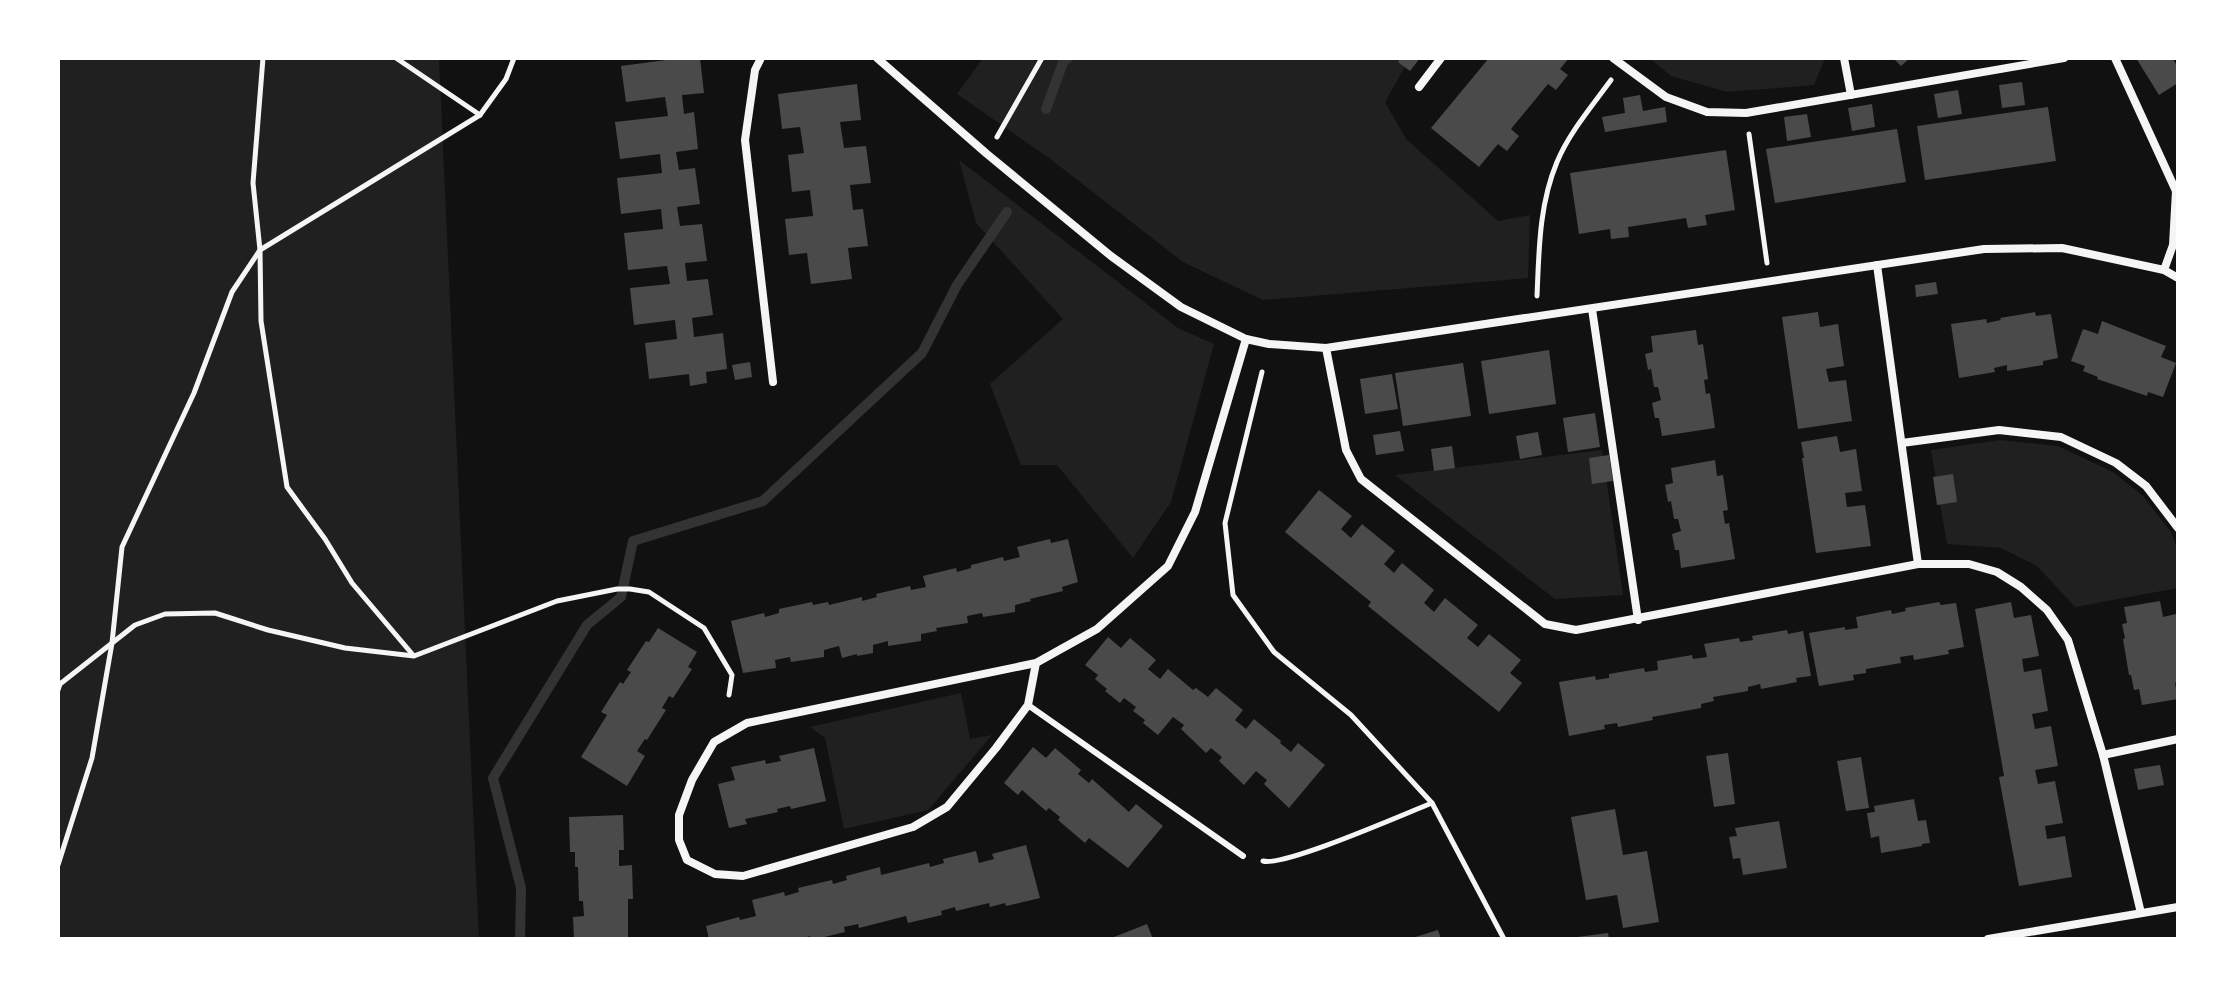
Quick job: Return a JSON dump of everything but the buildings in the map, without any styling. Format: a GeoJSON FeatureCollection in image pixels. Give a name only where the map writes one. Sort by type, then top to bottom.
{"type":"FeatureCollection","features":[{"type":"Feature","properties":{"kind":"street"},"geometry":{"type":"LineString","coordinates":[[761,58],[755,70],[745,140],[773,382]]}},
{"type":"Feature","properties":{"kind":"street"},"geometry":{"type":"LineString","coordinates":[[877,58],[1111,256],[1181,307],[1246,339],[1269,344],[1326,348],[1984,249],[2062,248],[2164,270],[2178,278]]}},
{"type":"Feature","properties":{"kind":"street"},"geometry":{"type":"LineString","coordinates":[[1419,87],[1441,58]]}},
{"type":"Feature","properties":{"kind":"street"},"geometry":{"type":"LineString","coordinates":[[1613,58],[1666,97],[1707,112],[1746,113],[2064,58]]}},
{"type":"Feature","properties":{"kind":"street"},"geometry":{"type":"LineString","coordinates":[[1844,58],[1851,95]]}},
{"type":"Feature","properties":{"kind":"street"},"geometry":{"type":"LineString","coordinates":[[2115,58],[2176,191],[2173,245],[2164,270]]}},
{"type":"Feature","properties":{"kind":"street"},"geometry":{"type":"LineString","coordinates":[[1877,265],[1918,564]]}},
{"type":"Feature","properties":{"kind":"street"},"geometry":{"type":"LineString","coordinates":[[1592,309],[1638,620]]}},
{"type":"Feature","properties":{"kind":"street"},"geometry":{"type":"LineString","coordinates":[[1036,663],[1028,705],[996,748],[947,807],[913,827],[743,876],[715,874],[687,860],[679,840],[679,815],[692,780],[714,742],[747,723],[1036,663],[1097,629],[1168,566],[1195,512],[1246,339]]}},
{"type":"Feature","properties":{"kind":"street"},"geometry":{"type":"LineString","coordinates":[[1326,348],[1346,450],[1361,479],[1545,624],[1576,630],[1918,564],[1969,564],[1997,572],[2021,587],[2047,610],[2068,640],[2103,755],[2141,913]]}},
{"type":"Feature","properties":{"kind":"street"},"geometry":{"type":"LineString","coordinates":[[1902,443],[1999,430],[2061,437],[2116,463],[2146,486],[2178,528]]}},
{"type":"Feature","properties":{"kind":"street"},"geometry":{"type":"LineString","coordinates":[[2103,755],[2178,739]]}},
{"type":"Feature","properties":{"kind":"street"},"geometry":{"type":"LineString","coordinates":[[1988,939],[2178,907]]}},
{"type":"Feature","properties":{"kind":"lane"},"geometry":{"type":"LineString","coordinates":[[1028,705],[1243,856]]}},
{"type":"Feature","properties":{"kind":"path"},"geometry":{"type":"LineString","coordinates":[[263,58],[253,183],[260,250],[261,321],[287,487],[352,583],[414,656]]}},
{"type":"Feature","properties":{"kind":"path"},"geometry":{"type":"LineString","coordinates":[[396,58],[480,115]]}},
{"type":"Feature","properties":{"kind":"path"},"geometry":{"type":"LineString","coordinates":[[58,863],[92,758],[112,643],[122,547],[194,393],[232,292],[260,250],[480,115],[506,79],[514,58]]}},
{"type":"Feature","properties":{"kind":"path"},"geometry":{"type":"LineString","coordinates":[[987,154],[1042,58]]}},
{"type":"Feature","properties":{"kind":"path"},"geometry":{"type":"LineString","coordinates":[[1536,317],[1541,215],[1557,162],[1621,65]]}},
{"type":"Feature","properties":{"kind":"path"},"geometry":{"type":"LineString","coordinates":[[1746,113],[1769,281]]}},
{"type":"Feature","properties":{"kind":"path"},"geometry":{"type":"LineString","coordinates":[[1269,344],[1225,523],[1233,595],[1274,652],[1351,715],[1432,803],[1504,939]]}},
{"type":"Feature","properties":{"kind":"path"},"geometry":{"type":"LineString","coordinates":[[58,690],[60,684],[135,625],[165,614],[215,613],[268,630],[345,648],[414,656],[557,601],[630,589],[649,592],[704,628],[732,675],[729,695]]}},
{"type":"Feature","properties":{"kind":"path"},"geometry":{"type":"LineString","coordinates":[[1243,856],[1271,864],[1432,803]]}},
{"type":"Feature","properties":{"kind":"shaded area"},"geometry":{"type":"Polygon","coordinates":[[[58,58],[439,58],[479,939],[58,939],[58,58]]]}},
{"type":"Feature","properties":{"kind":"shaded area"},"geometry":{"type":"Polygon","coordinates":[[[983,58],[1410,58],[1385,102],[1406,139],[1498,221],[1530,215],[1528,278],[1263,300],[1183,262],[1049,158],[957,94],[983,58]]]}},
{"type":"Feature","properties":{"kind":"shaded area"},"geometry":{"type":"Polygon","coordinates":[[[1649,58],[1825,58],[1814,85],[1727,92],[1671,76],[1649,58]]]}},
{"type":"Feature","properties":{"kind":"shaded area"},"geometry":{"type":"Polygon","coordinates":[[[959,160],[1178,328],[1214,344],[1171,502],[1133,558],[1057,465],[1021,465],[990,384],[1063,319],[976,223],[959,160]]]}},
{"type":"Feature","properties":{"kind":"shaded area"},"geometry":{"type":"Polygon","coordinates":[[[2000,440],[2058,446],[2113,472],[2143,496],[2171,532],[2178,551],[2178,588],[2075,607],[2037,566],[2001,548],[1947,544],[1931,450],[2000,440]]]}},
{"type":"Feature","properties":{"kind":"shaded area"},"geometry":{"type":"Polygon","coordinates":[[[1602,450],[1623,595],[1555,599],[1395,475],[1602,450]]]}},
{"type":"Feature","properties":{"kind":"shaded area"},"geometry":{"type":"Polygon","coordinates":[[[961,693],[970,739],[992,735],[928,810],[844,829],[825,738],[810,727],[961,693]]]}},
{"type":"Feature","properties":{"kind":"waterway"},"geometry":{"type":"LineString","coordinates":[[1046,109],[1064,60],[1068,58]]}},
{"type":"Feature","properties":{"kind":"waterway"},"geometry":{"type":"LineString","coordinates":[[520,939],[521,888],[493,778],[587,625],[621,597],[633,541],[763,501],[922,353],[957,285],[1007,212]]}}]}
